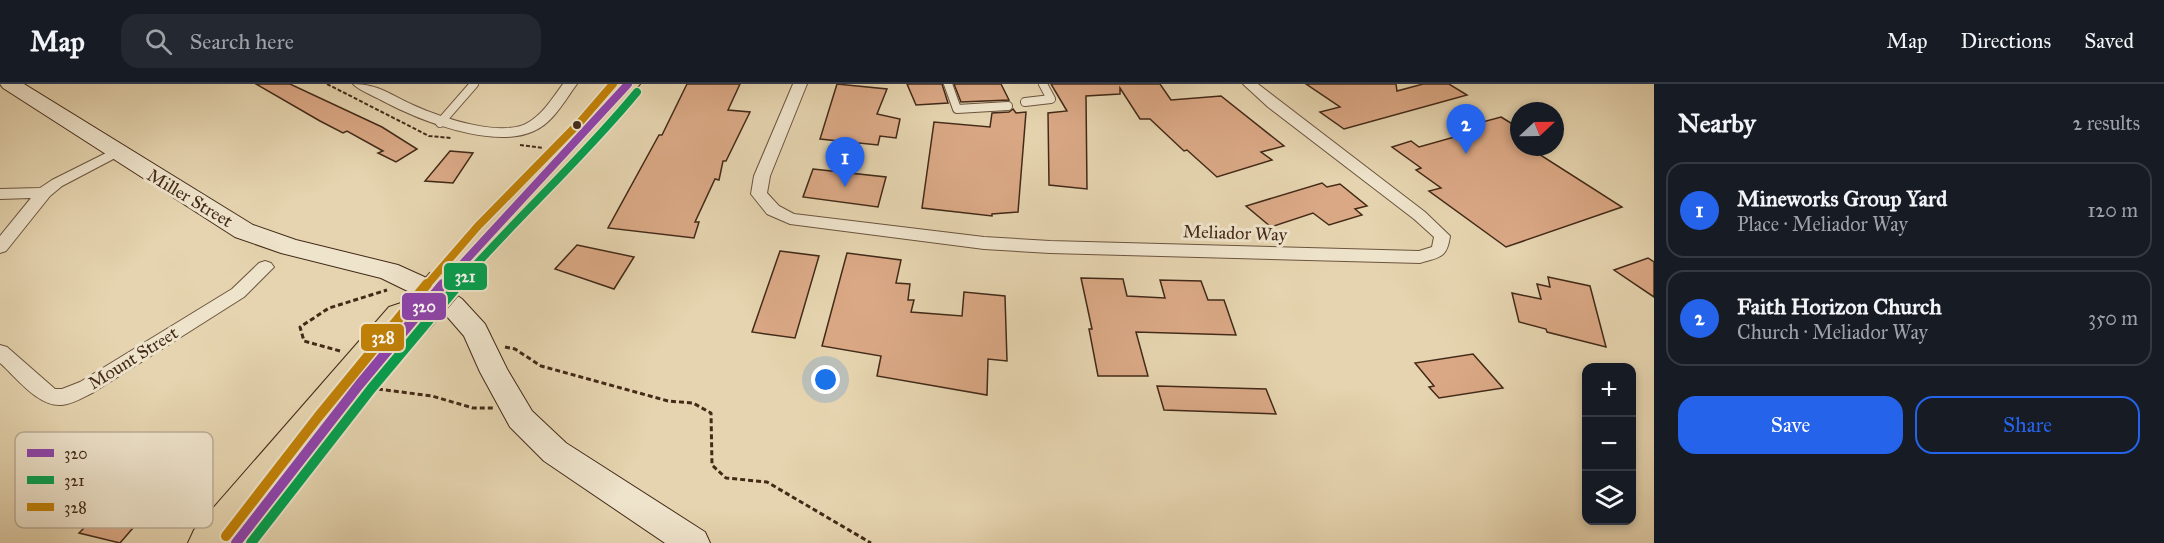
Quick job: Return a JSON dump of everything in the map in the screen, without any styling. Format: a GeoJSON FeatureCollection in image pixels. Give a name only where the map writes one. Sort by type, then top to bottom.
{"type":"FeatureCollection","features":[{"type":"Feature","properties":{"kind":"highway"},"geometry":{"type":"LineString","coordinates":[[483,230],[600,84]]}},
{"type":"Feature","properties":{"kind":"highway"},"geometry":{"type":"LineString","coordinates":[[236,543],[355,390],[398,299],[483,230],[628,84]]}},
{"type":"Feature","properties":{"kind":"highway"},"geometry":{"type":"LineString","coordinates":[[209,543],[366,373],[398,299]]}},
{"type":"Feature","properties":{"kind":"main road","name":"Miller Street"},"geometry":{"type":"LineString","coordinates":[[10,84],[244,231],[290,247],[398,299],[431,291],[453,306],[475,331],[494,372],[509,413],[555,452],[693,543]]}},
{"type":"Feature","properties":{"kind":"street"},"geometry":{"type":"LineString","coordinates":[[360,84],[380,88],[440,123],[466,130],[501,132],[531,128],[570,84]]}},
{"type":"Feature","properties":{"kind":"street","name":"Meliador Way"},"geometry":{"type":"LineString","coordinates":[[800,84],[762,176],[759,194],[773,210],[790,219],[984,243],[1039,247],[1420,257],[1440,250],[1442,236],[1421,216],[1296,124],[1250,84]]}},
{"type":"Feature","properties":{"kind":"street"},"geometry":{"type":"LineString","coordinates":[[0,247],[44,193],[116,152]]}},
{"type":"Feature","properties":{"kind":"street"},"geometry":{"type":"LineString","coordinates":[[0,194],[44,193]]}},
{"type":"Feature","properties":{"kind":"street","name":"Mount Street"},"geometry":{"type":"LineString","coordinates":[[0,352],[51,397],[64,397],[87,387],[238,293],[265,267]]}},
{"type":"Feature","properties":{"kind":"lane"},"geometry":{"type":"LineString","coordinates":[[440,123],[474,84]]}},
{"type":"Feature","properties":{"kind":"lane"},"geometry":{"type":"LineString","coordinates":[[948,84],[957,109],[1008,106]]}},
{"type":"Feature","properties":{"kind":"lane"},"geometry":{"type":"LineString","coordinates":[[1025,102],[1051,99],[1043,84]]}},
{"type":"Feature","properties":{"kind":"path"},"geometry":{"type":"LineString","coordinates":[[398,299],[325,308],[313,314],[300,327],[300,333],[304,340],[366,373],[473,408],[509,413]]}},
{"type":"Feature","properties":{"kind":"path"},"geometry":{"type":"LineString","coordinates":[[484,350],[494,344],[515,349],[541,366],[668,400],[693,403],[711,413],[712,465],[726,478],[767,482],[871,543]]}},
{"type":"Feature","properties":{"kind":"building"},"geometry":{"type":"Polygon","coordinates":[[[256,84],[290,84],[382,127],[417,149],[396,162],[378,153],[383,151],[347,131],[343,133],[320,121],[256,84]]]}},
{"type":"Feature","properties":{"kind":"building"},"geometry":{"type":"Polygon","coordinates":[[[687,84],[740,84],[728,110],[750,112],[726,161],[723,161],[719,180],[715,179],[695,222],[699,222],[694,238],[608,228],[659,135],[662,135],[687,84]]]}},
{"type":"Feature","properties":{"kind":"building"},"geometry":{"type":"Polygon","coordinates":[[[837,84],[887,89],[877,114],[900,119],[896,138],[880,136],[878,145],[820,139],[837,84]]]}},
{"type":"Feature","properties":{"kind":"building"},"geometry":{"type":"Polygon","coordinates":[[[907,84],[942,84],[948,103],[916,105],[907,84]]]}},
{"type":"Feature","properties":{"kind":"building"},"geometry":{"type":"Polygon","coordinates":[[[954,84],[1001,84],[1009,100],[961,102],[954,84]]]}},
{"type":"Feature","properties":{"kind":"building"},"geometry":{"type":"Polygon","coordinates":[[[1051,84],[1160,84],[1171,100],[1221,96],[1284,146],[1261,152],[1272,160],[1217,177],[1187,150],[1184,151],[1150,119],[1140,119],[1120,88],[1120,94],[1086,96],[1087,189],[1049,185],[1048,113],[1067,111],[1051,84]]]}},
{"type":"Feature","properties":{"kind":"building"},"geometry":{"type":"Polygon","coordinates":[[[1306,84],[1396,84],[1397,91],[1423,84],[1449,84],[1467,95],[1344,129],[1320,112],[1340,107],[1306,84]]]}},
{"type":"Feature","properties":{"kind":"building"},"geometry":{"type":"Polygon","coordinates":[[[1013,109],[1016,113],[1026,112],[1018,212],[992,214],[992,216],[922,208],[934,122],[990,127],[992,113],[1009,112],[1013,109]]]}},
{"type":"Feature","properties":{"kind":"building"},"geometry":{"type":"Polygon","coordinates":[[[1501,117],[1510,122],[1510,156],[1542,156],[1622,207],[1506,247],[1429,191],[1441,188],[1416,170],[1421,168],[1392,147],[1411,141],[1419,147],[1483,129],[1475,124],[1501,117]]]}},
{"type":"Feature","properties":{"kind":"building"},"geometry":{"type":"Polygon","coordinates":[[[450,151],[473,153],[453,183],[425,181],[450,151]]]}},
{"type":"Feature","properties":{"kind":"building"},"geometry":{"type":"Polygon","coordinates":[[[813,169],[886,177],[878,207],[803,197],[813,169]]]}},
{"type":"Feature","properties":{"kind":"building"},"geometry":{"type":"Polygon","coordinates":[[[1322,183],[1327,187],[1340,184],[1367,206],[1355,209],[1362,215],[1329,225],[1313,213],[1271,227],[1246,206],[1322,183]]]}},
{"type":"Feature","properties":{"kind":"building"},"geometry":{"type":"Polygon","coordinates":[[[577,245],[634,257],[614,289],[555,269],[577,245]]]}},
{"type":"Feature","properties":{"kind":"building"},"geometry":{"type":"Polygon","coordinates":[[[780,251],[819,256],[795,338],[752,332],[780,251]]]}},
{"type":"Feature","properties":{"kind":"building"},"geometry":{"type":"Polygon","coordinates":[[[847,253],[901,260],[896,283],[910,284],[908,300],[914,300],[911,312],[962,316],[964,292],[1005,296],[1007,361],[988,359],[987,395],[877,376],[881,356],[822,346],[847,253]]]}},
{"type":"Feature","properties":{"kind":"building"},"geometry":{"type":"Polygon","coordinates":[[[1648,258],[1654,262],[1654,297],[1614,270],[1648,258]]]}},
{"type":"Feature","properties":{"kind":"building"},"geometry":{"type":"Polygon","coordinates":[[[1548,277],[1590,286],[1606,347],[1547,332],[1546,329],[1519,322],[1512,293],[1541,299],[1537,284],[1550,287],[1548,277]]]}},
{"type":"Feature","properties":{"kind":"building"},"geometry":{"type":"Polygon","coordinates":[[[1081,278],[1123,279],[1127,296],[1165,298],[1160,280],[1201,281],[1208,300],[1224,300],[1236,335],[1136,332],[1148,376],[1098,376],[1089,329],[1092,329],[1081,278]]]}},
{"type":"Feature","properties":{"kind":"building"},"geometry":{"type":"Polygon","coordinates":[[[1473,354],[1503,388],[1439,398],[1429,387],[1434,386],[1415,363],[1473,354]]]}},
{"type":"Feature","properties":{"kind":"building"},"geometry":{"type":"Polygon","coordinates":[[[1157,386],[1266,389],[1276,414],[1164,410],[1157,386]]]}},
{"type":"Feature","properties":{"kind":"building"},"geometry":{"type":"Polygon","coordinates":[[[84,528],[133,528],[120,543],[79,533],[84,528]]]}},
{"type":"Feature","properties":{"kind":"transit line","name":"328"},"geometry":{"type":"LineString","coordinates":[[226,536],[349,378],[445,263],[495,208],[581,121],[613,84]]}},
{"type":"Feature","properties":{"kind":"transit line","name":"320"},"geometry":{"type":"LineString","coordinates":[[236,543],[327,424],[422,308],[488,233],[628,84]]}},
{"type":"Feature","properties":{"kind":"transit line","name":"321"},"geometry":{"type":"LineString","coordinates":[[251,543],[340,427],[433,314],[515,221],[604,130],[637,92]]}},
{"type":"Feature","properties":{"kind":"place","name":"Faith Horizon Church"},"geometry":{"type":"Point","coordinates":[1466,154]}},
{"type":"Feature","properties":{"kind":"place","name":"Mineworks Group Yard"},"geometry":{"type":"Point","coordinates":[845,187]}}]}
